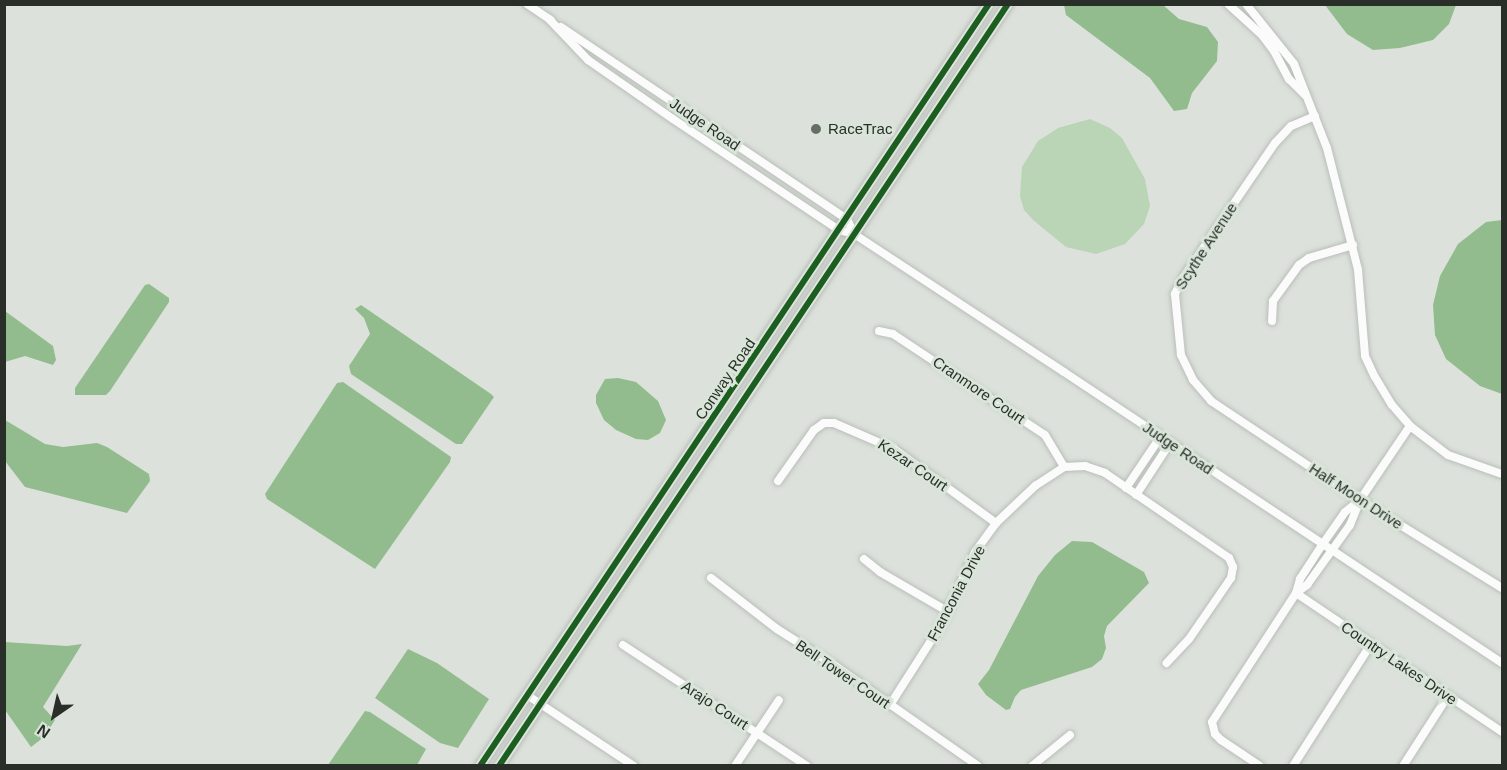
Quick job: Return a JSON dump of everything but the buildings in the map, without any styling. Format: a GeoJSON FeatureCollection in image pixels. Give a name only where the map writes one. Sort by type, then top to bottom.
{"type":"FeatureCollection","features":[{"type":"Feature","properties":{"kind":"main road","name":"Conway Road"},"geometry":{"type":"LineString","coordinates":[[480,765],[989,4]]}},
{"type":"Feature","properties":{"kind":"main road","name":"Conway Road"},"geometry":{"type":"LineString","coordinates":[[498,765],[1008,4]]}},
{"type":"Feature","properties":{"kind":"main road"},"geometry":{"type":"LineString","coordinates":[[953,87],[958,68],[956,54]]}},
{"type":"Feature","properties":{"kind":"main road"},"geometry":{"type":"LineString","coordinates":[[662,522],[666,505],[665,491]]}},
{"type":"Feature","properties":{"kind":"street","name":"Judge Road"},"geometry":{"type":"LineString","coordinates":[[527,4],[847,219]]}},
{"type":"Feature","properties":{"kind":"street"},"geometry":{"type":"LineString","coordinates":[[1228,4],[1262,35],[1274,51],[1288,79],[1306,96]]}},
{"type":"Feature","properties":{"kind":"street"},"geometry":{"type":"LineString","coordinates":[[1246,4],[1294,64],[1327,148],[1358,270],[1365,356],[1392,405],[1410,426],[1448,455],[1503,474]]}},
{"type":"Feature","properties":{"kind":"street","name":"Judge Road"},"geometry":{"type":"LineString","coordinates":[[549,19],[588,60],[839,230],[854,234],[1503,663]]}},
{"type":"Feature","properties":{"kind":"street"},"geometry":{"type":"LineString","coordinates":[[1284,70],[1294,64]]}},
{"type":"Feature","properties":{"kind":"street","name":"Scythe Avenue"},"geometry":{"type":"LineString","coordinates":[[1211,400],[1193,380],[1181,355],[1175,294],[1183,278],[1275,143],[1291,126],[1315,116]]}},
{"type":"Feature","properties":{"kind":"street"},"geometry":{"type":"LineString","coordinates":[[847,219],[854,234]]}},
{"type":"Feature","properties":{"kind":"street"},"geometry":{"type":"LineString","coordinates":[[1272,321],[1273,301],[1299,265],[1309,258],[1353,245]]}},
{"type":"Feature","properties":{"kind":"street","name":"Cranmore Court"},"geometry":{"type":"LineString","coordinates":[[879,331],[893,334],[1045,435],[1064,466]]}},
{"type":"Feature","properties":{"kind":"street","name":"Half Moon Drive"},"geometry":{"type":"LineString","coordinates":[[1211,400],[1360,500],[1503,588]]}},
{"type":"Feature","properties":{"kind":"street","name":"Kezar Court"},"geometry":{"type":"LineString","coordinates":[[778,481],[814,430],[824,423],[834,423],[894,449],[996,523]]}},
{"type":"Feature","properties":{"kind":"street"},"geometry":{"type":"LineString","coordinates":[[1296,593],[1307,585],[1350,525],[1360,500],[1410,426]]}},
{"type":"Feature","properties":{"kind":"street"},"geometry":{"type":"LineString","coordinates":[[1126,488],[1161,436]]}},
{"type":"Feature","properties":{"kind":"street"},"geometry":{"type":"LineString","coordinates":[[1136,495],[1170,443]]}},
{"type":"Feature","properties":{"kind":"street"},"geometry":{"type":"LineString","coordinates":[[1064,466],[1084,466],[1105,473],[1229,558],[1233,567],[1231,578],[1189,639],[1167,663]]}},
{"type":"Feature","properties":{"kind":"street","name":"Franconia Drive"},"geometry":{"type":"LineString","coordinates":[[891,705],[941,625],[975,552],[996,523],[1035,486],[1064,466]]}},
{"type":"Feature","properties":{"kind":"street"},"geometry":{"type":"LineString","coordinates":[[1140,466],[1150,473]]}},
{"type":"Feature","properties":{"kind":"street"},"geometry":{"type":"LineString","coordinates":[[1260,765],[1215,734],[1212,722],[1296,593],[1300,579],[1322,545],[1340,519],[1360,500]]}},
{"type":"Feature","properties":{"kind":"street"},"geometry":{"type":"LineString","coordinates":[[1340,519],[1350,525]]}},
{"type":"Feature","properties":{"kind":"street"},"geometry":{"type":"LineString","coordinates":[[864,559],[880,572],[947,611]]}},
{"type":"Feature","properties":{"kind":"street","name":"Bell Tower Court"},"geometry":{"type":"LineString","coordinates":[[711,578],[777,629],[978,765]]}},
{"type":"Feature","properties":{"kind":"street","name":"Country Lakes Drive"},"geometry":{"type":"LineString","coordinates":[[1296,593],[1503,732]]}},
{"type":"Feature","properties":{"kind":"street"},"geometry":{"type":"LineString","coordinates":[[1293,765],[1371,644]]}},
{"type":"Feature","properties":{"kind":"street","name":"Arajo Court"},"geometry":{"type":"LineString","coordinates":[[623,645],[807,765]]}},
{"type":"Feature","properties":{"kind":"street"},"geometry":{"type":"LineString","coordinates":[[527,695],[634,765]]}},
{"type":"Feature","properties":{"kind":"street"},"geometry":{"type":"LineString","coordinates":[[1403,765],[1448,696]]}},
{"type":"Feature","properties":{"kind":"street"},"geometry":{"type":"LineString","coordinates":[[735,765],[779,700]]}},
{"type":"Feature","properties":{"kind":"street"},"geometry":{"type":"LineString","coordinates":[[1032,765],[1070,735]]}},
{"type":"Feature","properties":{"kind":"shaded area"},"geometry":{"type":"Polygon","coordinates":[[[1064,5],[1163,5],[1179,19],[1207,27],[1218,42],[1217,61],[1192,93],[1187,109],[1174,111],[1150,78],[1066,15],[1064,5]]]}},
{"type":"Feature","properties":{"kind":"shaded area"},"geometry":{"type":"Polygon","coordinates":[[[1325,5],[1456,5],[1449,24],[1433,40],[1400,48],[1373,50],[1347,34],[1325,5]]]}},
{"type":"Feature","properties":{"kind":"shaded area"},"geometry":{"type":"Polygon","coordinates":[[[1090,119],[1110,128],[1122,138],[1145,179],[1150,206],[1144,224],[1125,244],[1096,254],[1066,247],[1033,220],[1024,210],[1020,196],[1022,167],[1038,141],[1058,128],[1090,119]]]}},
{"type":"Feature","properties":{"kind":"shaded area"},"geometry":{"type":"Polygon","coordinates":[[[1502,220],[1502,394],[1480,386],[1446,359],[1435,335],[1433,305],[1440,276],[1458,244],[1486,222],[1502,220]]]}},
{"type":"Feature","properties":{"kind":"shaded area"},"geometry":{"type":"Polygon","coordinates":[[[149,284],[169,298],[169,302],[110,391],[106,395],[75,395],[75,388],[145,285],[149,284]]]}},
{"type":"Feature","properties":{"kind":"shaded area"},"geometry":{"type":"Polygon","coordinates":[[[361,305],[494,397],[462,444],[456,444],[351,374],[349,366],[370,334],[364,318],[355,309],[361,305]]]}},
{"type":"Feature","properties":{"kind":"shaded area"},"geometry":{"type":"Polygon","coordinates":[[[5,311],[53,346],[56,360],[53,365],[25,356],[5,362],[5,311]]]}},
{"type":"Feature","properties":{"kind":"shaded area"},"geometry":{"type":"Polygon","coordinates":[[[618,378],[636,382],[658,401],[666,420],[660,433],[648,440],[636,439],[616,430],[604,420],[596,403],[596,395],[605,379],[618,378]]]}},
{"type":"Feature","properties":{"kind":"shaded area"},"geometry":{"type":"Polygon","coordinates":[[[343,382],[451,457],[450,462],[375,569],[267,499],[265,494],[337,383],[343,382]]]}},
{"type":"Feature","properties":{"kind":"shaded area"},"geometry":{"type":"Polygon","coordinates":[[[5,420],[45,444],[63,447],[97,443],[107,447],[149,474],[150,481],[127,513],[25,487],[5,461],[5,420]]]}},
{"type":"Feature","properties":{"kind":"shaded area"},"geometry":{"type":"Polygon","coordinates":[[[1072,541],[1092,542],[1144,572],[1149,583],[1107,626],[1104,636],[1106,648],[1102,659],[1092,667],[1021,690],[1010,709],[1006,710],[986,695],[978,684],[989,670],[1038,576],[1055,555],[1072,541]]]}},
{"type":"Feature","properties":{"kind":"shaded area"},"geometry":{"type":"Polygon","coordinates":[[[4,642],[67,646],[82,644],[43,707],[55,720],[44,737],[31,747],[5,710],[4,642]]]}},
{"type":"Feature","properties":{"kind":"shaded area"},"geometry":{"type":"Polygon","coordinates":[[[408,649],[437,663],[489,699],[458,748],[440,743],[375,698],[408,649]]]}},
{"type":"Feature","properties":{"kind":"shaded area"},"geometry":{"type":"Polygon","coordinates":[[[365,711],[426,749],[417,765],[328,765],[365,711]]]}},
{"type":"Feature","properties":{"kind":"cycle path"},"geometry":{"type":"LineString","coordinates":[[480,766],[989,4]]}},
{"type":"Feature","properties":{"kind":"cycle path"},"geometry":{"type":"LineString","coordinates":[[499,766],[1008,4]]}},
{"type":"Feature","properties":{"kind":"place","name":"RaceTrac"},"geometry":{"type":"Point","coordinates":[816,129]}}]}
